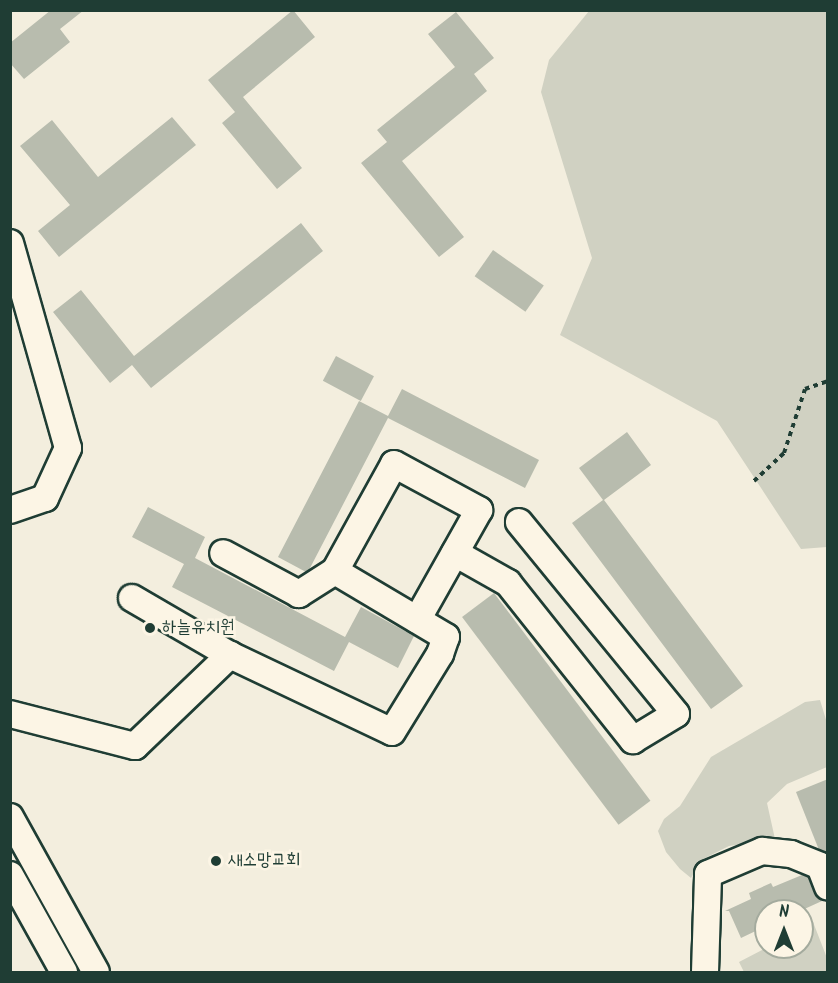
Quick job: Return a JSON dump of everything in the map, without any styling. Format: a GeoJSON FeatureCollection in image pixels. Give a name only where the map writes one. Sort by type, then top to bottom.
{"type":"FeatureCollection","features":[{"type":"Feature","properties":{"kind":"street"},"geometry":{"type":"LineString","coordinates":[[10,243],[68,448],[45,498],[10,510]]}},
{"type":"Feature","properties":{"kind":"street"},"geometry":{"type":"LineString","coordinates":[[223,553],[299,594],[335,571],[394,464],[479,510],[417,620]]}},
{"type":"Feature","properties":{"kind":"street"},"geometry":{"type":"LineString","coordinates":[[455,553],[508,583],[633,740],[676,714],[519,522]]}},
{"type":"Feature","properties":{"kind":"street"},"geometry":{"type":"LineString","coordinates":[[132,598],[230,655],[392,732],[440,654],[446,637],[335,571]]}},
{"type":"Feature","properties":{"kind":"street"},"geometry":{"type":"LineString","coordinates":[[10,714],[135,746],[230,655]]}},
{"type":"Feature","properties":{"kind":"street"},"geometry":{"type":"LineString","coordinates":[[10,818],[96,972]]}},
{"type":"Feature","properties":{"kind":"street"},"geometry":{"type":"LineString","coordinates":[[705,972],[708,874],[762,851],[791,854],[819,866],[828,887]]}},
{"type":"Feature","properties":{"kind":"street"},"geometry":{"type":"LineString","coordinates":[[10,875],[64,972]]}},
{"type":"Feature","properties":{"kind":"path"},"geometry":{"type":"LineString","coordinates":[[754,481],[784,453],[805,389],[828,381]]}},
{"type":"Feature","properties":{"kind":"shaded area"},"geometry":{"type":"Polygon","coordinates":[[[589,11],[827,11],[827,547],[801,549],[717,421],[560,335],[592,258],[541,92],[549,60],[589,11]]]}},
{"type":"Feature","properties":{"kind":"shaded area"},"geometry":{"type":"Polygon","coordinates":[[[820,700],[827,723],[827,767],[787,784],[767,803],[775,839],[729,846],[701,860],[691,878],[666,852],[658,831],[664,819],[680,806],[711,757],[805,702],[820,700]]]}},
{"type":"Feature","properties":{"kind":"shaded area"},"geometry":{"type":"Polygon","coordinates":[[[814,925],[827,958],[827,972],[744,972],[739,962],[754,954],[754,959],[814,959],[814,925]]]}},
{"type":"Feature","properties":{"kind":"building"},"geometry":{"type":"Polygon","coordinates":[[[51,10],[84,10],[60,29],[70,42],[24,79],[10,63],[10,43],[51,10]]]}},
{"type":"Feature","properties":{"kind":"building"},"geometry":{"type":"Polygon","coordinates":[[[293,10],[315,37],[243,97],[302,168],[277,189],[222,123],[235,112],[208,80],[293,10]]]}},
{"type":"Feature","properties":{"kind":"building"},"geometry":{"type":"Polygon","coordinates":[[[456,12],[494,58],[474,74],[487,91],[402,161],[464,237],[439,257],[361,163],[387,142],[377,130],[455,67],[428,34],[456,12]]]}},
{"type":"Feature","properties":{"kind":"building"},"geometry":{"type":"Polygon","coordinates":[[[172,117],[196,145],[59,257],[38,231],[70,205],[20,146],[52,120],[98,177],[172,117]]]}},
{"type":"Feature","properties":{"kind":"building"},"geometry":{"type":"Polygon","coordinates":[[[301,223],[323,251],[151,388],[132,365],[110,383],[53,312],[81,290],[134,356],[301,223]]]}},
{"type":"Feature","properties":{"kind":"building"},"geometry":{"type":"Polygon","coordinates":[[[493,250],[544,286],[525,312],[475,276],[493,250]]]}},
{"type":"Feature","properties":{"kind":"building"},"geometry":{"type":"Polygon","coordinates":[[[336,356],[374,376],[361,401],[323,381],[336,356]]]}},
{"type":"Feature","properties":{"kind":"building"},"geometry":{"type":"Polygon","coordinates":[[[402,389],[539,460],[525,488],[388,418],[309,570],[306,572],[278,557],[359,401],[388,416],[402,389]]]}},
{"type":"Feature","properties":{"kind":"building"},"geometry":{"type":"Polygon","coordinates":[[[627,432],[651,465],[604,500],[743,686],[711,709],[572,523],[603,500],[579,468],[627,432]]]}},
{"type":"Feature","properties":{"kind":"building"},"geometry":{"type":"Polygon","coordinates":[[[148,507],[205,537],[195,558],[345,637],[361,607],[414,636],[398,668],[349,642],[334,671],[172,587],[184,564],[132,537],[148,507]]]}},
{"type":"Feature","properties":{"kind":"building"},"geometry":{"type":"Polygon","coordinates":[[[494,593],[650,801],[619,825],[462,617],[494,593]]]}},
{"type":"Feature","properties":{"kind":"building"},"geometry":{"type":"Polygon","coordinates":[[[828,779],[828,853],[819,850],[796,792],[828,779]]]}},
{"type":"Feature","properties":{"kind":"building"},"geometry":{"type":"Polygon","coordinates":[[[802,875],[808,877],[814,893],[822,901],[814,905],[814,899],[754,899],[754,932],[741,938],[729,911],[725,911],[751,899],[749,893],[771,883],[773,887],[802,875]]]}},
{"type":"Feature","properties":{"kind":"place","name":"하늘유치원"},"geometry":{"type":"Point","coordinates":[150,628]}},
{"type":"Feature","properties":{"kind":"place","name":"새소망교회"},"geometry":{"type":"Point","coordinates":[216,861]}}]}
